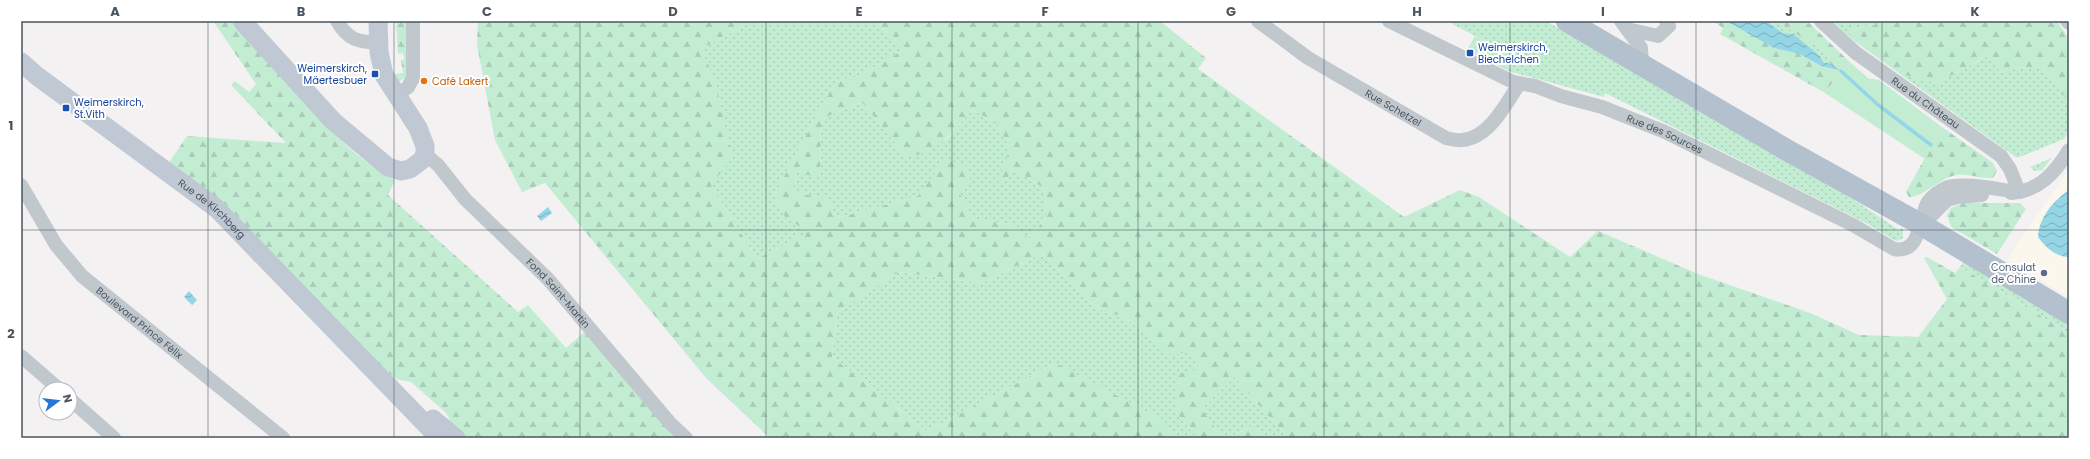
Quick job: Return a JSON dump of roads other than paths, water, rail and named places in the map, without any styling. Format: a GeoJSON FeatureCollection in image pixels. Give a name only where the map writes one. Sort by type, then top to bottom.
{"type":"FeatureCollection","features":[{"type":"Feature","properties":{"kind":"main road"},"geometry":{"type":"LineString","coordinates":[[242,21],[333,121],[388,167],[401,171],[410,169],[422,160],[425,154],[425,146],[420,132],[384,75],[379,42],[378,21]]}},
{"type":"Feature","properties":{"kind":"main road"},"geometry":{"type":"LineString","coordinates":[[1567,21],[1642,66],[1922,225],[2069,313]]}},
{"type":"Feature","properties":{"kind":"main road","name":"Rue de Kirchberg"},"geometry":{"type":"LineString","coordinates":[[21,62],[37,76],[216,208],[439,438]]}},
{"type":"Feature","properties":{"kind":"main road","name":"Rue de Kirchberg"},"geometry":{"type":"LineString","coordinates":[[382,378],[456,438]]}},
{"type":"Feature","properties":{"kind":"street"},"geometry":{"type":"LineString","coordinates":[[337,21],[346,34],[358,41],[379,42]]}},
{"type":"Feature","properties":{"kind":"street"},"geometry":{"type":"LineString","coordinates":[[396,96],[408,87],[413,78],[412,21]]}},
{"type":"Feature","properties":{"kind":"street","name":"Rue Schetzel"},"geometry":{"type":"LineString","coordinates":[[1258,21],[1308,58],[1446,138],[1462,140],[1476,136],[1489,126],[1519,84]]}},
{"type":"Feature","properties":{"kind":"street","name":"Rue des Sources"},"geometry":{"type":"LineString","coordinates":[[1389,21],[1519,84],[1535,86],[1561,96],[1602,107],[1665,132],[1853,225],[1894,249],[1900,250],[1913,244],[1922,225],[1947,200],[1957,197],[2019,192],[2036,187],[2050,177],[2069,150]]}},
{"type":"Feature","properties":{"kind":"street"},"geometry":{"type":"LineString","coordinates":[[1624,25],[1658,36],[1669,26],[1666,21]]}},
{"type":"Feature","properties":{"kind":"street","name":"Rue du Château"},"geometry":{"type":"LineString","coordinates":[[1821,21],[1856,53],[2001,156],[2010,169],[2019,192]]}},
{"type":"Feature","properties":{"kind":"street"},"geometry":{"type":"LineString","coordinates":[[1624,25],[1641,48],[1642,66]]}},
{"type":"Feature","properties":{"kind":"street","name":"Fond Saint-Martin"},"geometry":{"type":"LineString","coordinates":[[425,154],[438,165],[465,199],[548,280],[670,423],[686,438]]}},
{"type":"Feature","properties":{"kind":"street","name":"Boulevard Prince Félix"},"geometry":{"type":"LineString","coordinates":[[21,185],[56,245],[82,276],[283,438]]}},
{"type":"Feature","properties":{"kind":"street"},"geometry":{"type":"LineString","coordinates":[[21,356],[50,381]]}},
{"type":"Feature","properties":{"kind":"street"},"geometry":{"type":"LineString","coordinates":[[78,406],[114,438]]}},
{"type":"Feature","properties":{"kind":"water"},"geometry":{"type":"Polygon","coordinates":[[[1726,21],[1766,21],[1784,34],[1793,34],[1820,56],[1823,62],[1831,64],[1841,71],[1821,66],[1800,54],[1774,48],[1726,21]]]}},
{"type":"Feature","properties":{"kind":"water"},"geometry":{"type":"Polygon","coordinates":[[[2069,190],[2069,257],[2064,257],[2051,251],[2038,237],[2044,216],[2052,204],[2069,190]]]}},
{"type":"Feature","properties":{"kind":"water"},"geometry":{"type":"Polygon","coordinates":[[[548,207],[552,213],[541,221],[537,216],[548,207]]]}},
{"type":"Feature","properties":{"kind":"water"},"geometry":{"type":"Polygon","coordinates":[[[189,291],[197,300],[192,305],[184,297],[189,291]]]}},
{"type":"Feature","properties":{"kind":"waterway"},"geometry":{"type":"LineString","coordinates":[[1841,71],[1877,104],[1931,145]]}},
{"type":"Feature","properties":{"kind":"place","name":"Weimerskirch, Biechelchen"},"geometry":{"type":"Point","coordinates":[1470,53]}},
{"type":"Feature","properties":{"kind":"place","name":"Weimerskirch, Mäertesbuer"},"geometry":{"type":"Point","coordinates":[375,74]}},
{"type":"Feature","properties":{"kind":"place","name":"Café Lakert"},"geometry":{"type":"Point","coordinates":[424,81]}},
{"type":"Feature","properties":{"kind":"place","name":"Weimerskirch, St.Vith"},"geometry":{"type":"Point","coordinates":[66,108]}},
{"type":"Feature","properties":{"kind":"place","name":"Consulat de Chine"},"geometry":{"type":"Point","coordinates":[2044,273]}}]}
